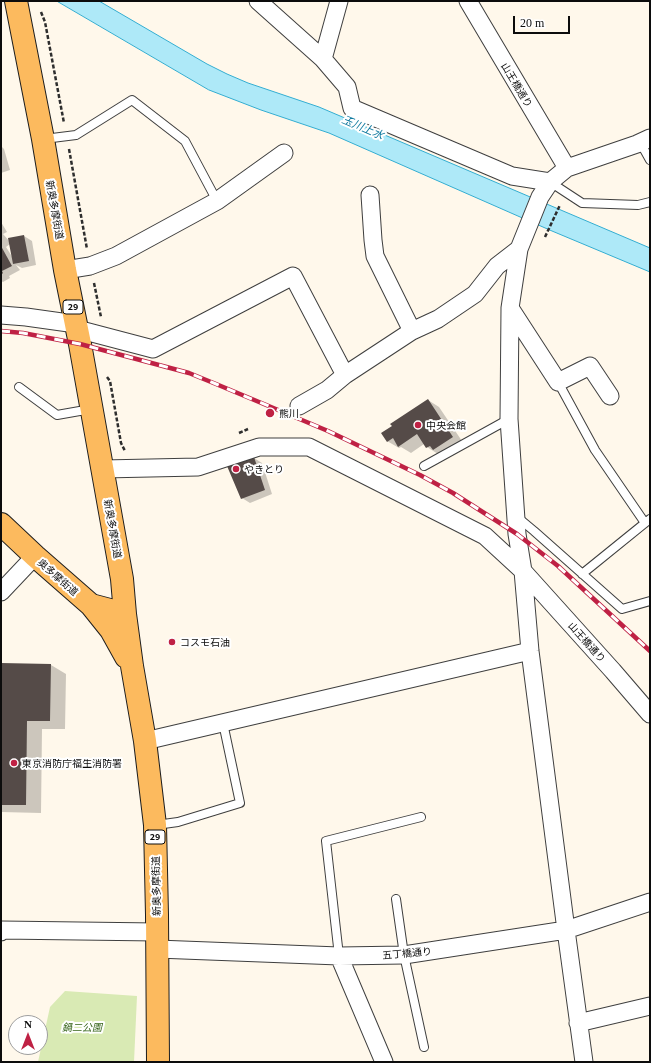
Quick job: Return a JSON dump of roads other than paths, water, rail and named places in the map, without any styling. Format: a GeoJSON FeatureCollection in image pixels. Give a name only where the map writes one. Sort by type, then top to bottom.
{"type":"FeatureCollection","features":[{"type":"Feature","properties":{"kind":"main road","name":"新奥多摩街道"},"geometry":{"type":"LineString","coordinates":[[16,1],[43,139],[65,270],[82,329],[92,409],[122,579],[132,666],[145,741],[155,825],[158,1062]]}},
{"type":"Feature","properties":{"kind":"main road","name":"奥多摩街道"},"geometry":{"type":"LineString","coordinates":[[1,524],[91,605],[125,614]]}},
{"type":"Feature","properties":{"kind":"main road"},"geometry":{"type":"LineString","coordinates":[[91,605],[111,630],[132,666]]}},
{"type":"Feature","properties":{"kind":"street"},"geometry":{"type":"LineString","coordinates":[[258,1],[323,59],[347,87],[352,108],[512,176],[550,182]]}},
{"type":"Feature","properties":{"kind":"street"},"geometry":{"type":"LineString","coordinates":[[323,59],[339,1]]}},
{"type":"Feature","properties":{"kind":"street","name":"山王橋通り"},"geometry":{"type":"LineString","coordinates":[[468,1],[567,168]]}},
{"type":"Feature","properties":{"kind":"street"},"geometry":{"type":"LineString","coordinates":[[584,1062],[530,651],[523,572],[515,516],[509,419],[510,308],[519,249],[540,197],[550,182],[567,168],[645,140]]}},
{"type":"Feature","properties":{"kind":"street"},"geometry":{"type":"LineString","coordinates":[[65,270],[90,266],[116,256],[217,201],[284,153]]}},
{"type":"Feature","properties":{"kind":"street"},"geometry":{"type":"LineString","coordinates":[[370,195],[375,256],[412,331]]}},
{"type":"Feature","properties":{"kind":"street"},"geometry":{"type":"LineString","coordinates":[[299,406],[327,390],[345,375],[412,331],[438,319],[475,294],[497,266],[519,249]]}},
{"type":"Feature","properties":{"kind":"street"},"geometry":{"type":"LineString","coordinates":[[1,315],[26,317],[82,329],[153,349],[293,276],[345,375]]}},
{"type":"Feature","properties":{"kind":"street"},"geometry":{"type":"LineString","coordinates":[[510,308],[558,382],[590,366],[610,396]]}},
{"type":"Feature","properties":{"kind":"street","name":"山王橋通り"},"geometry":{"type":"LineString","coordinates":[[103,469],[198,467],[259,446],[309,447],[484,536],[523,572],[650,714]]}},
{"type":"Feature","properties":{"kind":"street"},"geometry":{"type":"LineString","coordinates":[[1,592],[35,556]]}},
{"type":"Feature","properties":{"kind":"street"},"geometry":{"type":"LineString","coordinates":[[145,741],[530,651]]}},
{"type":"Feature","properties":{"kind":"street","name":"五丁橋通り"},"geometry":{"type":"LineString","coordinates":[[1,932],[2,930],[157,940],[339,956],[404,955],[566,930],[650,902]]}},
{"type":"Feature","properties":{"kind":"street"},"geometry":{"type":"LineString","coordinates":[[339,956],[384,1062]]}},
{"type":"Feature","properties":{"kind":"street"},"geometry":{"type":"LineString","coordinates":[[578,1023],[650,1006]]}},
{"type":"Feature","properties":{"kind":"lane"},"geometry":{"type":"LineString","coordinates":[[43,139],[76,135],[132,100],[185,140],[217,201]]}},
{"type":"Feature","properties":{"kind":"lane"},"geometry":{"type":"LineString","coordinates":[[645,140],[650,160]]}},
{"type":"Feature","properties":{"kind":"lane"},"geometry":{"type":"LineString","coordinates":[[550,182],[582,203],[638,205],[650,202]]}},
{"type":"Feature","properties":{"kind":"lane"},"geometry":{"type":"LineString","coordinates":[[558,382],[595,450],[648,521],[582,574]]}},
{"type":"Feature","properties":{"kind":"lane"},"geometry":{"type":"LineString","coordinates":[[19,387],[57,415],[92,409]]}},
{"type":"Feature","properties":{"kind":"lane"},"geometry":{"type":"LineString","coordinates":[[424,466],[509,419]]}},
{"type":"Feature","properties":{"kind":"lane"},"geometry":{"type":"LineString","coordinates":[[515,516],[622,609],[650,601]]}},
{"type":"Feature","properties":{"kind":"lane"},"geometry":{"type":"LineString","coordinates":[[155,825],[178,822],[240,803],[223,723]]}},
{"type":"Feature","properties":{"kind":"lane"},"geometry":{"type":"LineString","coordinates":[[339,956],[326,841],[421,817]]}},
{"type":"Feature","properties":{"kind":"lane"},"geometry":{"type":"LineString","coordinates":[[396,899],[404,955],[424,1047]]}},
{"type":"Feature","properties":{"kind":"water","name":"玉川上水"},"geometry":{"type":"Polygon","coordinates":[[[57,1],[99,1],[207,64],[227,74],[248,83],[319,107],[650,248],[650,272],[552,231],[329,133],[261,110],[209,90],[57,1]]]}},
{"type":"Feature","properties":{"kind":"railway"},"geometry":{"type":"LineString","coordinates":[[1,331],[23,333],[80,344],[189,373],[328,431],[420,475],[453,493],[517,534],[558,566],[650,651]]}},
{"type":"Feature","properties":{"kind":"place","name":"熊川"},"geometry":{"type":"Point","coordinates":[270,413]}},
{"type":"Feature","properties":{"kind":"place","name":"中央会館"},"geometry":{"type":"Point","coordinates":[418,425]}},
{"type":"Feature","properties":{"kind":"place","name":"やきとり"},"geometry":{"type":"Point","coordinates":[236,469]}},
{"type":"Feature","properties":{"kind":"place","name":"コスモ石油"},"geometry":{"type":"Point","coordinates":[172,642]}},
{"type":"Feature","properties":{"kind":"place","name":"東京消防庁福生消防署"},"geometry":{"type":"Point","coordinates":[14,763]}},
{"type":"Feature","properties":{"kind":"park label","name":"鍋二公園"},"geometry":{"type":"Point","coordinates":[82,1027]}}]}
